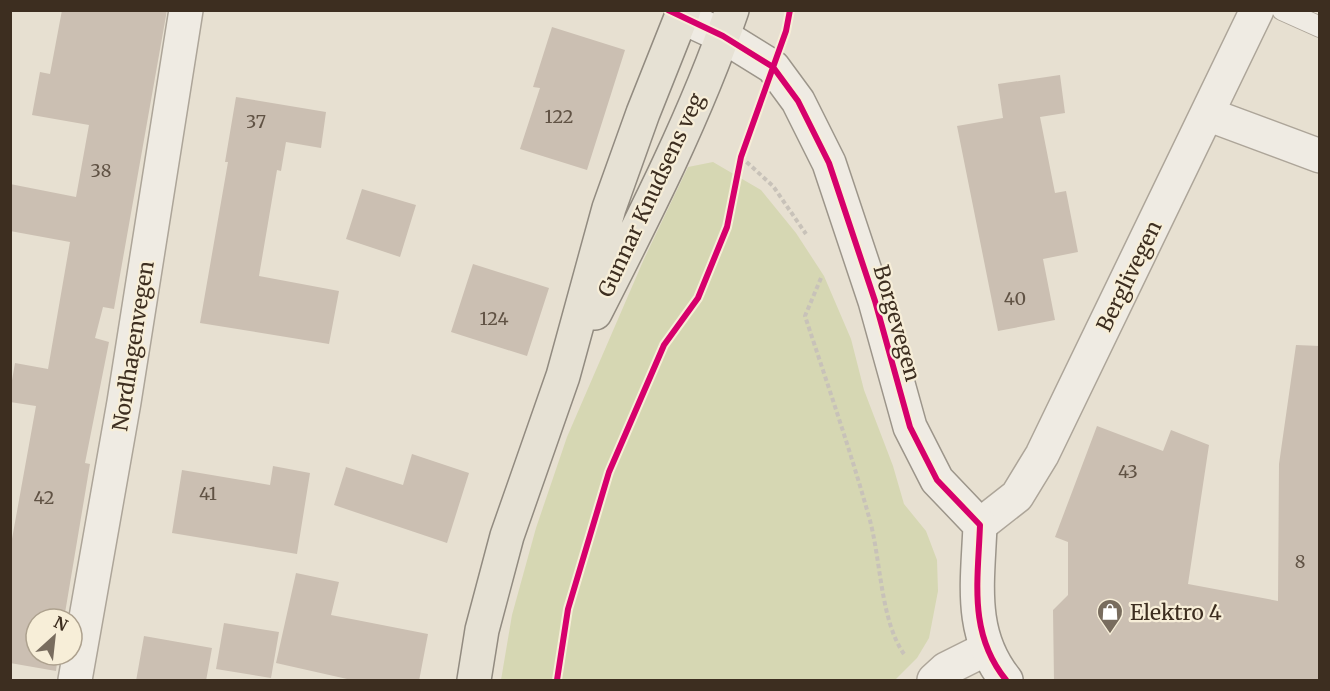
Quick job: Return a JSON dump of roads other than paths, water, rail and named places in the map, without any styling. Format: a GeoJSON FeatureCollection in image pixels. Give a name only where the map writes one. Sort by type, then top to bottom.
{"type":"FeatureCollection","features":[{"type":"Feature","properties":{"kind":"main road","name":"Gunnar Knudsens veg"},"geometry":{"type":"LineString","coordinates":[[474,681],[482,630],[507,537],[563,376],[609,208],[678,13]]}},
{"type":"Feature","properties":{"kind":"main road","name":"Gunnar Knudsens veg"},"geometry":{"type":"LineString","coordinates":[[563,376],[641,221],[728,23]]}},
{"type":"Feature","properties":{"kind":"street","name":"Nordhagenvegen"},"geometry":{"type":"LineString","coordinates":[[75,681],[124,402],[186,10]]}},
{"type":"Feature","properties":{"kind":"street","name":"Berglivegen"},"geometry":{"type":"LineString","coordinates":[[980,525],[1017,495],[1042,455],[1257,10]]}},
{"type":"Feature","properties":{"kind":"street","name":"Borgevegen"},"geometry":{"type":"LineString","coordinates":[[678,13],[728,23],[773,67],[798,101],[830,163],[875,301],[910,428],[937,480],[980,525]]}},
{"type":"Feature","properties":{"kind":"street"},"geometry":{"type":"LineString","coordinates":[[1207,114],[1320,156]]}},
{"type":"Feature","properties":{"kind":"street"},"geometry":{"type":"LineString","coordinates":[[980,525],[977,609],[987,649],[1006,681]]}},
{"type":"Feature","properties":{"kind":"street"},"geometry":{"type":"LineString","coordinates":[[934,681],[946,669],[987,649]]}},
{"type":"Feature","properties":{"kind":"lane"},"geometry":{"type":"LineString","coordinates":[[1282,10],[1320,27]]}},
{"type":"Feature","properties":{"kind":"place","name":"Elektro 4"},"geometry":{"type":"Point","coordinates":[1110,635]}}]}
